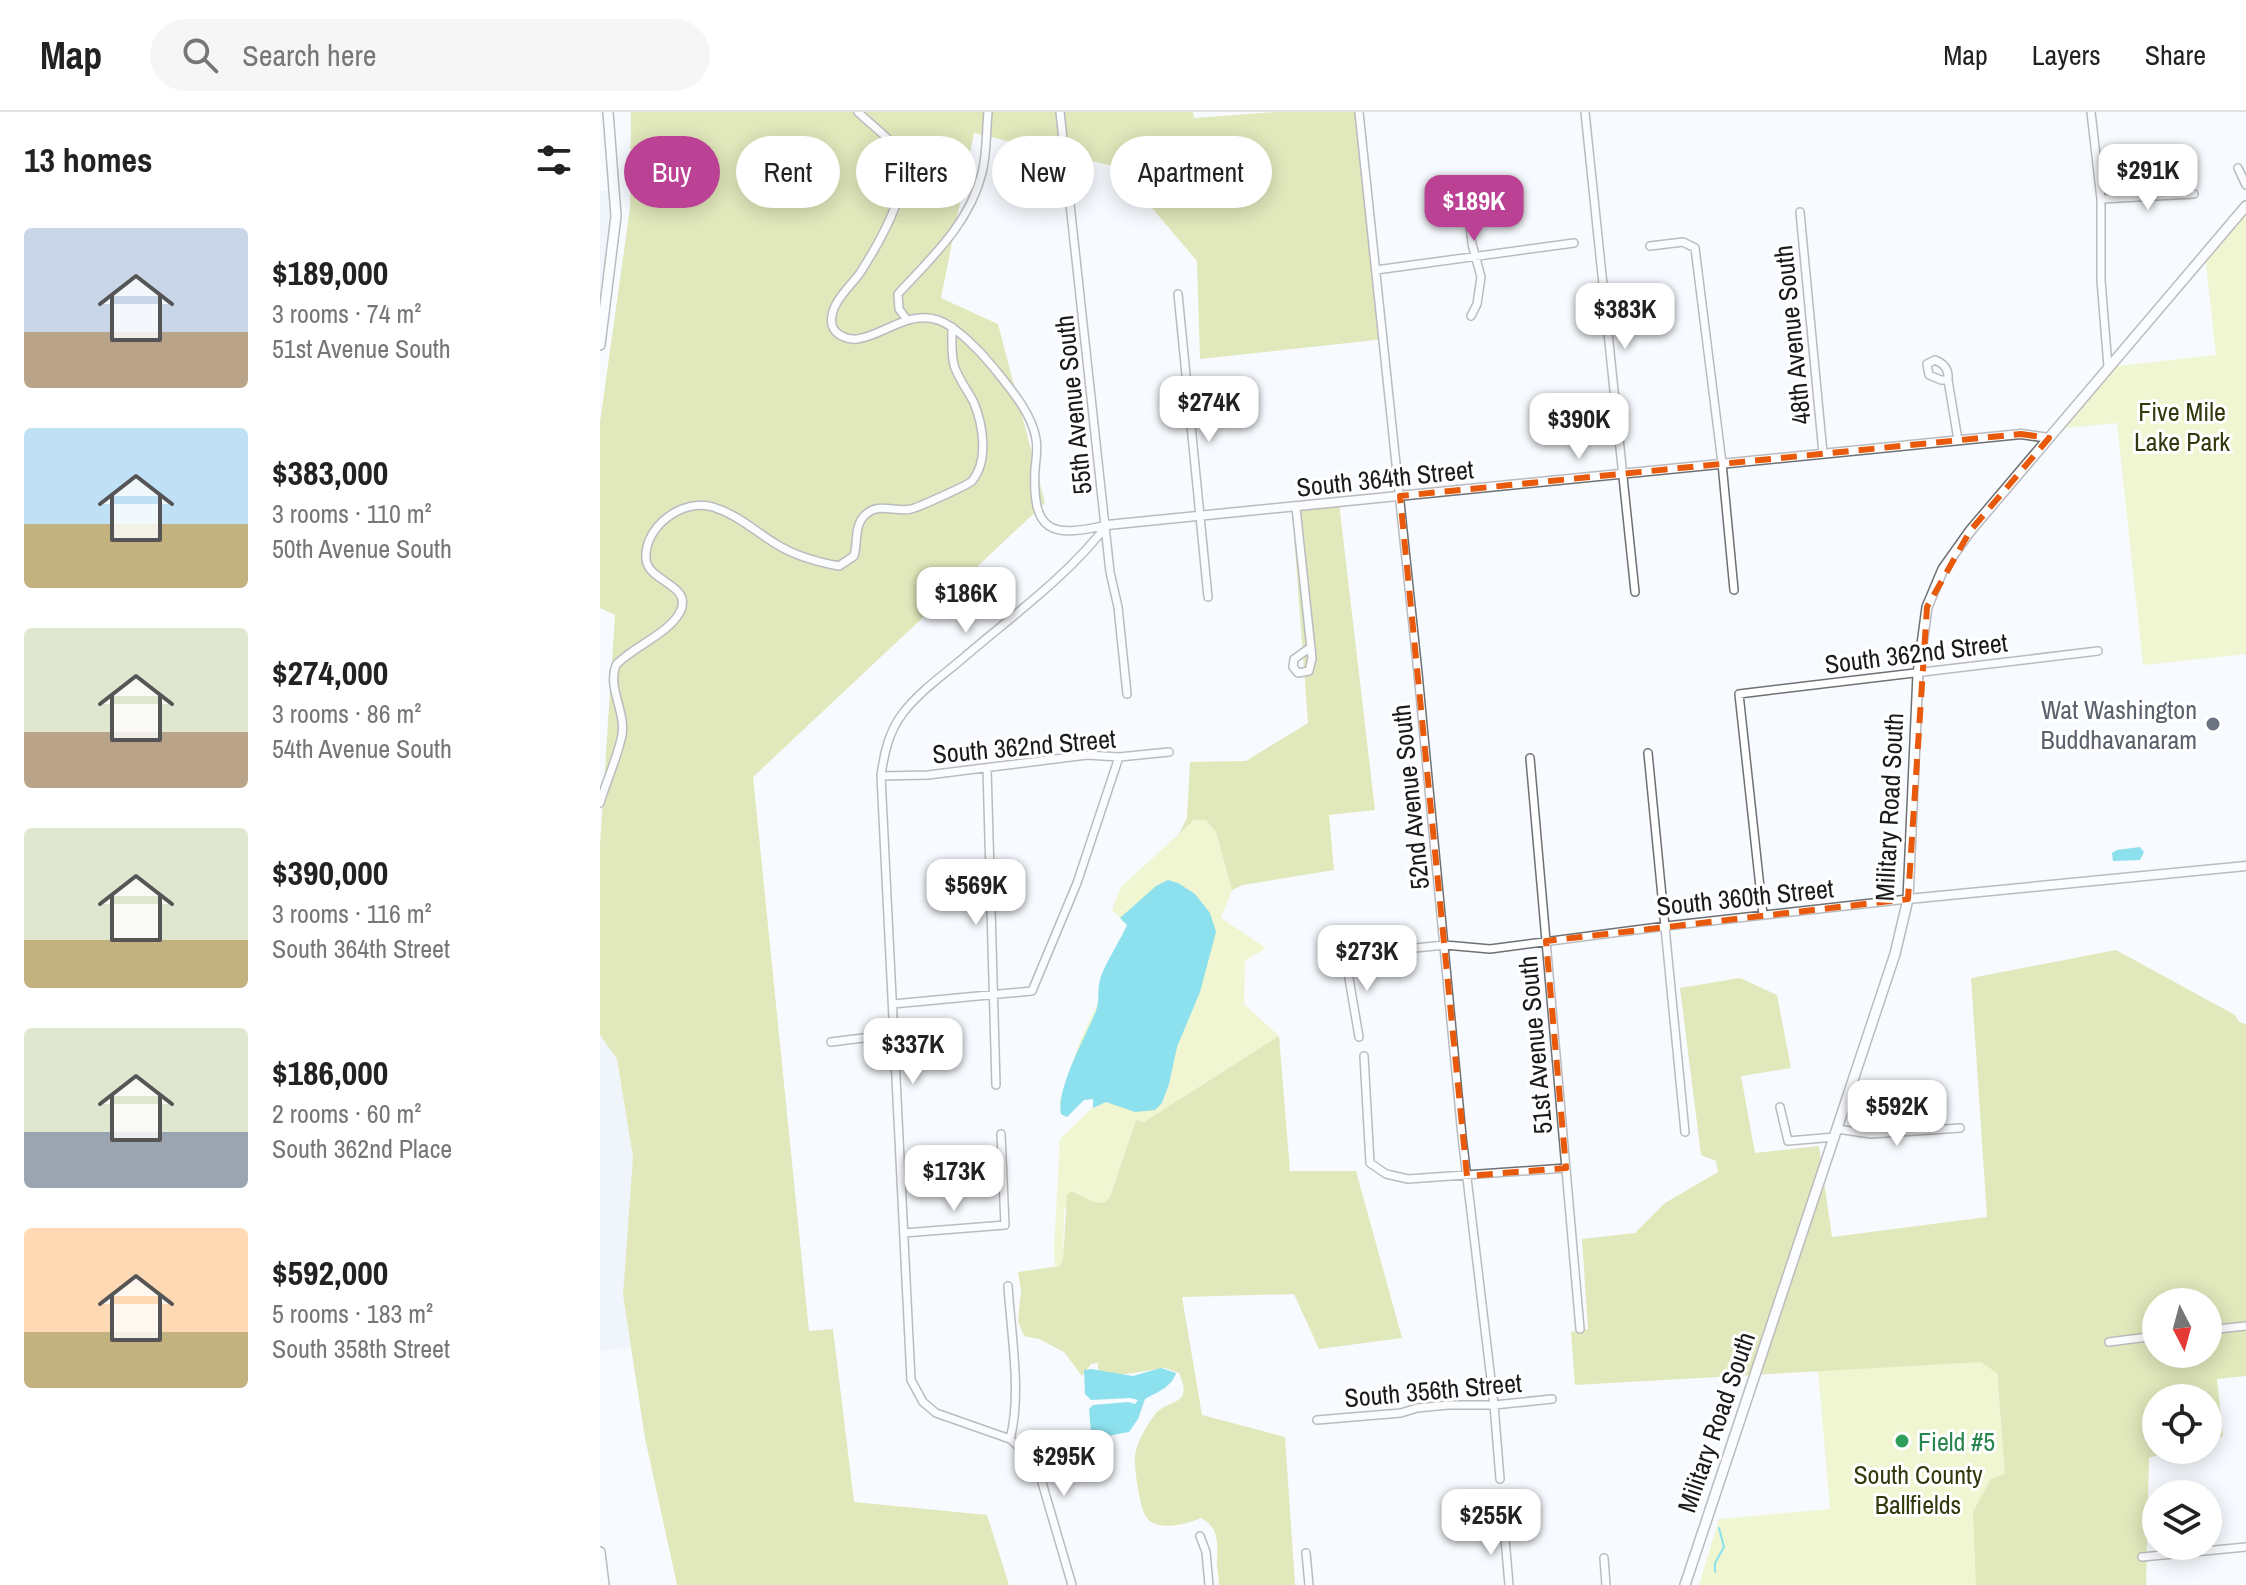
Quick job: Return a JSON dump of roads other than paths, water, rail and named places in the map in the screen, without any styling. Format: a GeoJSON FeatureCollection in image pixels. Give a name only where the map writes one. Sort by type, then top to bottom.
{"type":"FeatureCollection","features":[{"type":"Feature","properties":{"kind":"main road"},"geometry":{"type":"LineString","coordinates":[[601,338],[616,226],[608,112]]}},
{"type":"Feature","properties":{"kind":"main road","name":"Military Road South"},"geometry":{"type":"LineString","coordinates":[[1685,1585],[1885,989],[1908,899],[1918,674],[1927,607],[1943,569],[1970,531],[2246,206]]}},
{"type":"Feature","properties":{"kind":"main road"},"geometry":{"type":"LineString","coordinates":[[600,1552],[604,1585]]}},
{"type":"Feature","properties":{"kind":"street"},"geometry":{"type":"LineString","coordinates":[[858,112],[899,154],[903,169],[902,185],[876,245],[835,306],[833,325],[841,335],[856,339],[907,320],[937,319],[952,327],[996,371],[1033,428],[1037,443],[1036,499],[1042,520],[1048,527],[1068,532],[1107,525]]}},
{"type":"Feature","properties":{"kind":"street"},"geometry":{"type":"LineString","coordinates":[[907,320],[899,309],[898,294],[943,247],[968,210],[982,172],[988,112]]}},
{"type":"Feature","properties":{"kind":"street","name":"55th Avenue South"},"geometry":{"type":"LineString","coordinates":[[1060,112],[1110,572],[1118,607],[1127,694]]}},
{"type":"Feature","properties":{"kind":"street","name":"52nd Avenue South"},"geometry":{"type":"LineString","coordinates":[[1359,112],[1500,1479]]}},
{"type":"Feature","properties":{"kind":"street"},"geometry":{"type":"LineString","coordinates":[[1585,112],[1635,592]]}},
{"type":"Feature","properties":{"kind":"street"},"geometry":{"type":"LineString","coordinates":[[2091,112],[2101,199],[2101,280],[2108,367]]}},
{"type":"Feature","properties":{"kind":"street"},"geometry":{"type":"LineString","coordinates":[[2238,168],[2246,185]]}},
{"type":"Feature","properties":{"kind":"street"},"geometry":{"type":"LineString","coordinates":[[2101,199],[2194,194]]}},
{"type":"Feature","properties":{"kind":"street"},"geometry":{"type":"LineString","coordinates":[[1468,205],[1474,258],[1481,277],[1477,304],[1471,316]]}},
{"type":"Feature","properties":{"kind":"street","name":"48th Avenue South"},"geometry":{"type":"LineString","coordinates":[[1800,212],[1823,453]]}},
{"type":"Feature","properties":{"kind":"street"},"geometry":{"type":"LineString","coordinates":[[1650,246],[1683,242],[1695,248],[1722,463],[1734,590]]}},
{"type":"Feature","properties":{"kind":"street"},"geometry":{"type":"LineString","coordinates":[[1376,270],[1574,243]]}},
{"type":"Feature","properties":{"kind":"street"},"geometry":{"type":"LineString","coordinates":[[1178,294],[1208,597]]}},
{"type":"Feature","properties":{"kind":"street"},"geometry":{"type":"LineString","coordinates":[[600,803],[622,734],[613,672],[616,665],[673,621],[682,607],[677,590],[660,579],[648,565],[646,556],[651,538],[675,511],[689,505],[704,505],[727,512],[792,552],[839,566],[854,556],[856,529],[865,514],[876,508],[915,509],[932,498],[966,486],[980,467],[982,442],[974,405],[954,364],[952,327]]}},
{"type":"Feature","properties":{"kind":"street"},"geometry":{"type":"LineString","coordinates":[[1948,380],[1958,440]]}},
{"type":"Feature","properties":{"kind":"street","name":"South 364th Street"},"geometry":{"type":"LineString","coordinates":[[1107,525],[2021,434],[2049,438]]}},
{"type":"Feature","properties":{"kind":"street"},"geometry":{"type":"LineString","coordinates":[[1296,508],[1311,647]]}},
{"type":"Feature","properties":{"kind":"street"},"geometry":{"type":"LineString","coordinates":[[1072,1585],[1036,1462],[1010,1439],[936,1413],[923,1402],[911,1380],[881,776],[886,746],[894,727],[918,696],[1057,578],[1090,547],[1107,525]]}},
{"type":"Feature","properties":{"kind":"street","name":"South 362nd Street"},"geometry":{"type":"LineString","coordinates":[[1763,915],[1739,694],[2098,651]]}},
{"type":"Feature","properties":{"kind":"street","name":"South 362nd Street"},"geometry":{"type":"LineString","coordinates":[[881,776],[928,775],[1087,755],[1119,757],[1169,752]]}},
{"type":"Feature","properties":{"kind":"street"},"geometry":{"type":"LineString","coordinates":[[1648,753],[1685,1132]]}},
{"type":"Feature","properties":{"kind":"street"},"geometry":{"type":"LineString","coordinates":[[893,1004],[1032,991],[1077,883],[1119,757]]}},
{"type":"Feature","properties":{"kind":"street","name":"51st Avenue South"},"geometry":{"type":"LineString","coordinates":[[1530,758],[1580,1329]]}},
{"type":"Feature","properties":{"kind":"street"},"geometry":{"type":"LineString","coordinates":[[987,768],[996,1085]]}},
{"type":"Feature","properties":{"kind":"street","name":"South 360th Street"},"geometry":{"type":"LineString","coordinates":[[1359,1037],[1345,955],[1445,945],[1490,949],[1908,899],[2246,866]]}},
{"type":"Feature","properties":{"kind":"street"},"geometry":{"type":"LineString","coordinates":[[831,1042],[895,1034]]}},
{"type":"Feature","properties":{"kind":"street"},"geometry":{"type":"LineString","coordinates":[[1364,1056],[1370,1163],[1386,1174],[1408,1179],[1566,1168]]}},
{"type":"Feature","properties":{"kind":"street"},"geometry":{"type":"LineString","coordinates":[[1780,1107],[1788,1141],[1836,1133],[1871,1134],[1960,1128]]}},
{"type":"Feature","properties":{"kind":"street"},"geometry":{"type":"LineString","coordinates":[[904,1233],[1005,1225],[1001,1134]]}},
{"type":"Feature","properties":{"kind":"street"},"geometry":{"type":"LineString","coordinates":[[1008,1286],[1015,1391],[1015,1423],[1010,1439]]}},
{"type":"Feature","properties":{"kind":"street"},"geometry":{"type":"LineString","coordinates":[[2222,1329],[2246,1326]]}},
{"type":"Feature","properties":{"kind":"street"},"geometry":{"type":"LineString","coordinates":[[2109,1342],[2142,1338]]}},
{"type":"Feature","properties":{"kind":"street","name":"South 356th Street"},"geometry":{"type":"LineString","coordinates":[[1317,1420],[1401,1413],[1448,1405],[1494,1405],[1552,1399]]}},
{"type":"Feature","properties":{"kind":"street"},"geometry":{"type":"LineString","coordinates":[[1504,1527],[1509,1585]]}},
{"type":"Feature","properties":{"kind":"street"},"geometry":{"type":"LineString","coordinates":[[1200,1536],[1206,1552],[1209,1585]]}},
{"type":"Feature","properties":{"kind":"street"},"geometry":{"type":"LineString","coordinates":[[2222,1549],[2246,1547]]}},
{"type":"Feature","properties":{"kind":"street"},"geometry":{"type":"LineString","coordinates":[[1306,1553],[1309,1585]]}},
{"type":"Feature","properties":{"kind":"street"},"geometry":{"type":"LineString","coordinates":[[1604,1558],[1606,1585]]}},
{"type":"Feature","properties":{"kind":"water"},"geometry":{"type":"Polygon","coordinates":[[[2140,847],[2144,852],[2140,860],[2113,861],[2112,853],[2117,850],[2140,847]]]}},
{"type":"Feature","properties":{"kind":"water"},"geometry":{"type":"Polygon","coordinates":[[[1168,880],[1195,894],[1210,913],[1216,932],[1200,992],[1177,1047],[1162,1103],[1155,1110],[1135,1112],[1106,1102],[1093,1108],[1093,1099],[1084,1100],[1067,1117],[1061,1114],[1063,1090],[1096,1011],[1102,974],[1127,925],[1120,918],[1156,886],[1168,880]]]}},
{"type":"Feature","properties":{"kind":"water"},"geometry":{"type":"Polygon","coordinates":[[[1161,1368],[1176,1373],[1174,1378],[1164,1389],[1145,1399],[1138,1419],[1129,1432],[1096,1438],[1091,1433],[1089,1409],[1093,1405],[1135,1404],[1138,1400],[1091,1400],[1085,1394],[1084,1370],[1133,1376],[1161,1368]]]}},
{"type":"Feature","properties":{"kind":"waterway"},"geometry":{"type":"LineString","coordinates":[[1715,1572],[1715,1563],[1724,1547],[1719,1528]]}},
{"type":"Feature","properties":{"kind":"place","name":"Wat Washington Buddhavanaram"},"geometry":{"type":"Point","coordinates":[2213,724]}},
{"type":"Feature","properties":{"kind":"place","name":"Field #5"},"geometry":{"type":"Point","coordinates":[1902,1441]}},
{"type":"Feature","properties":{"kind":"park label","name":"Five Mile Lake Park"},"geometry":{"type":"Point","coordinates":[2182,426]}},
{"type":"Feature","properties":{"kind":"park label","name":"South County Ballfields"},"geometry":{"type":"Point","coordinates":[1918,1489]}}]}
